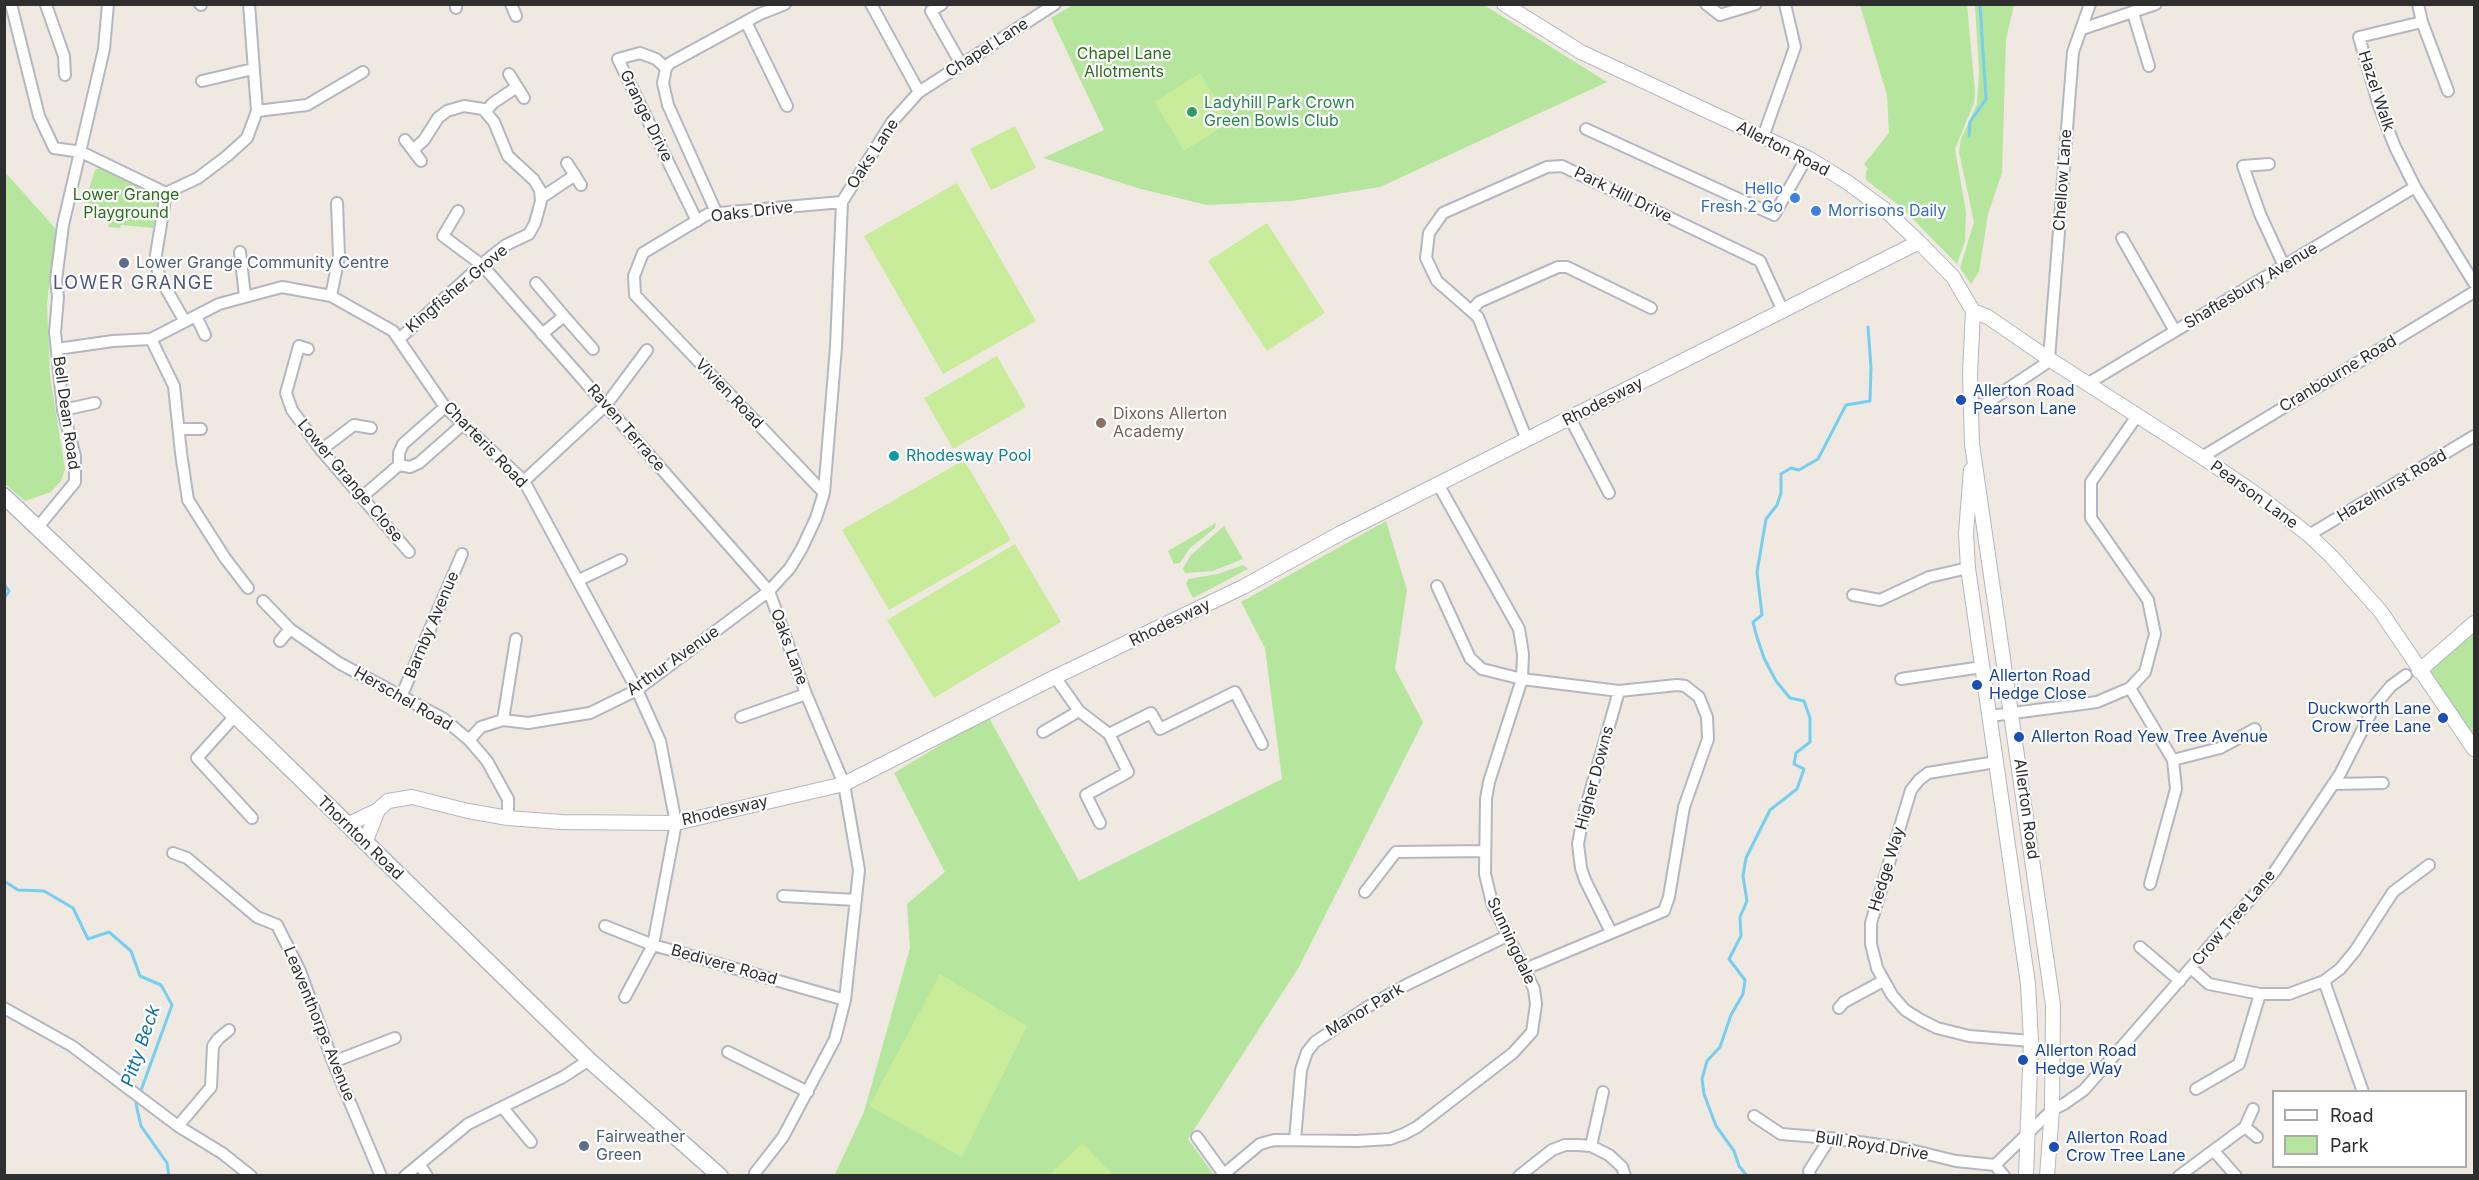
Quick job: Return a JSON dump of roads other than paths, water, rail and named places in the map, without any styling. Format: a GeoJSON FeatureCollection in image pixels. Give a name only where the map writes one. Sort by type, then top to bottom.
{"type":"FeatureCollection","features":[{"type":"Feature","properties":{"kind":"main road","name":"Thornton Road"},"geometry":{"type":"LineString","coordinates":[[4,496],[235,716],[589,1060],[720,1176]]}},
{"type":"Feature","properties":{"kind":"street"},"geometry":{"type":"LineString","coordinates":[[11,4],[39,116],[54,148],[81,152],[166,194]]}},
{"type":"Feature","properties":{"kind":"street","name":"Bell Dean Road"},"geometry":{"type":"LineString","coordinates":[[38,527],[75,482],[75,456],[63,410],[55,332],[58,297],[56,280],[63,225],[104,49],[108,4]]}},
{"type":"Feature","properties":{"kind":"street"},"geometry":{"type":"LineString","coordinates":[[166,194],[198,178],[247,138],[257,111],[252,69],[249,4]]}},
{"type":"Feature","properties":{"kind":"street"},"geometry":{"type":"LineString","coordinates":[[511,4],[516,16]]}},
{"type":"Feature","properties":{"kind":"street"},"geometry":{"type":"LineString","coordinates":[[666,68],[670,63],[746,22],[785,4]]}},
{"type":"Feature","properties":{"kind":"street"},"geometry":{"type":"LineString","coordinates":[[871,4],[919,92]]}},
{"type":"Feature","properties":{"kind":"street"},"geometry":{"type":"LineString","coordinates":[[942,4],[931,10],[961,64]]}},
{"type":"Feature","properties":{"kind":"street"},"geometry":{"type":"LineString","coordinates":[[1028,4],[1035,16]]}},
{"type":"Feature","properties":{"kind":"street","name":"Chapel Lane"},"geometry":{"type":"LineString","coordinates":[[919,92],[1055,4]]}},
{"type":"Feature","properties":{"kind":"street","name":"Allerton Road"},"geometry":{"type":"LineString","coordinates":[[1504,4],[1581,52],[1807,157],[1847,182],[1885,210],[1953,277],[1973,312],[1972,444],[1966,533],[1968,568],[2028,984],[2031,1041],[2026,1176]]}},
{"type":"Feature","properties":{"kind":"street"},"geometry":{"type":"LineString","coordinates":[[1706,4],[1720,15],[1756,4]]}},
{"type":"Feature","properties":{"kind":"street"},"geometry":{"type":"LineString","coordinates":[[1763,137],[1795,47],[1785,4]]}},
{"type":"Feature","properties":{"kind":"street","name":"Chellow Lane"},"geometry":{"type":"LineString","coordinates":[[2050,359],[2073,52],[2090,4]]}},
{"type":"Feature","properties":{"kind":"street"},"geometry":{"type":"LineString","coordinates":[[2082,29],[2156,4]]}},
{"type":"Feature","properties":{"kind":"street"},"geometry":{"type":"LineString","coordinates":[[2418,4],[2422,22],[2448,91]]}},
{"type":"Feature","properties":{"kind":"street"},"geometry":{"type":"LineString","coordinates":[[46,5],[64,56],[65,75]]}},
{"type":"Feature","properties":{"kind":"street"},"geometry":{"type":"LineString","coordinates":[[2133,13],[2149,66]]}},
{"type":"Feature","properties":{"kind":"street"},"geometry":{"type":"LineString","coordinates":[[746,22],[787,106]]}},
{"type":"Feature","properties":{"kind":"street","name":"Hazel Walk"},"geometry":{"type":"LineString","coordinates":[[2415,187],[2395,147],[2379,106],[2359,37],[2422,22]]}},
{"type":"Feature","properties":{"kind":"street","name":"Grange Drive"},"geometry":{"type":"LineString","coordinates":[[697,221],[618,59],[639,53],[656,59],[666,68],[663,84],[668,105],[717,214]]}},
{"type":"Feature","properties":{"kind":"street"},"geometry":{"type":"LineString","coordinates":[[202,81],[252,69]]}},
{"type":"Feature","properties":{"kind":"street"},"geometry":{"type":"LineString","coordinates":[[257,111],[308,105],[363,72]]}},
{"type":"Feature","properties":{"kind":"street"},"geometry":{"type":"LineString","coordinates":[[509,74],[524,98]]}},
{"type":"Feature","properties":{"kind":"street"},"geometry":{"type":"LineString","coordinates":[[486,111],[493,103],[517,87]]}},
{"type":"Feature","properties":{"kind":"street","name":"Oaks Lane"},"geometry":{"type":"LineString","coordinates":[[755,1173],[783,1137],[835,1039],[845,1000],[859,870],[844,784],[806,694],[769,591],[790,568],[802,548],[816,518],[824,493],[836,347],[842,202],[892,122],[919,92]]}},
{"type":"Feature","properties":{"kind":"street"},"geometry":{"type":"LineString","coordinates":[[413,150],[424,140],[438,118],[447,111],[464,106],[483,109],[494,122],[508,156],[534,180],[540,190],[540,198]]}},
{"type":"Feature","properties":{"kind":"street"},"geometry":{"type":"LineString","coordinates":[[1586,129],[1774,215],[1807,157]]}},
{"type":"Feature","properties":{"kind":"street"},"geometry":{"type":"LineString","coordinates":[[405,140],[421,161]]}},
{"type":"Feature","properties":{"kind":"street"},"geometry":{"type":"LineString","coordinates":[[567,163],[582,185]]}},
{"type":"Feature","properties":{"kind":"street"},"geometry":{"type":"LineString","coordinates":[[2269,164],[2243,166],[2260,214],[2284,266]]}},
{"type":"Feature","properties":{"kind":"street","name":"Park Hill Drive"},"geometry":{"type":"LineString","coordinates":[[1527,440],[1478,317],[1437,281],[1426,258],[1429,232],[1443,213],[1547,167],[1562,166],[1760,261],[1783,311]]}},
{"type":"Feature","properties":{"kind":"street"},"geometry":{"type":"LineString","coordinates":[[540,198],[575,175]]}},
{"type":"Feature","properties":{"kind":"street"},"geometry":{"type":"LineString","coordinates":[[2415,187],[2475,283]]}},
{"type":"Feature","properties":{"kind":"street","name":"Shaftesbury Avenue"},"geometry":{"type":"LineString","coordinates":[[2087,384],[2415,187]]}},
{"type":"Feature","properties":{"kind":"street"},"geometry":{"type":"LineString","coordinates":[[166,194],[155,261],[160,278],[184,320]]}},
{"type":"Feature","properties":{"kind":"street","name":"Kingfisher Grove"},"geometry":{"type":"LineString","coordinates":[[399,339],[506,245],[529,234],[535,223],[540,198]]}},
{"type":"Feature","properties":{"kind":"street","name":"Oaks Drive"},"geometry":{"type":"LineString","coordinates":[[635,295],[634,276],[643,253],[708,214],[842,202]]}},
{"type":"Feature","properties":{"kind":"street"},"geometry":{"type":"LineString","coordinates":[[331,296],[339,256],[337,203]]}},
{"type":"Feature","properties":{"kind":"street","name":"Raven Terrace"},"geometry":{"type":"LineString","coordinates":[[458,211],[443,236],[482,265],[769,591]]}},
{"type":"Feature","properties":{"kind":"street"},"geometry":{"type":"LineString","coordinates":[[2122,238],[2175,331]]}},
{"type":"Feature","properties":{"kind":"street","name":"Rhodesway"},"geometry":{"type":"LineString","coordinates":[[347,825],[378,810],[388,801],[412,797],[508,818],[561,822],[676,823],[844,784],[1055,677],[1262,577],[1341,533],[1919,242]]}},
{"type":"Feature","properties":{"kind":"street"},"geometry":{"type":"LineString","coordinates":[[240,252],[246,296]]}},
{"type":"Feature","properties":{"kind":"street"},"geometry":{"type":"LineString","coordinates":[[1472,310],[1479,302],[1558,267],[1567,267],[1651,308]]}},
{"type":"Feature","properties":{"kind":"street"},"geometry":{"type":"LineString","coordinates":[[536,283],[593,349]]}},
{"type":"Feature","properties":{"kind":"street","name":"Charteris Road"},"geometry":{"type":"LineString","coordinates":[[57,349],[113,340],[151,339],[219,304],[282,287],[331,296],[393,331],[445,407],[524,481],[637,690],[660,741],[676,823],[653,945],[625,997]]}},
{"type":"Feature","properties":{"kind":"street","name":"Cranbourne Road"},"geometry":{"type":"LineString","coordinates":[[2202,457],[2475,292]]}},
{"type":"Feature","properties":{"kind":"street","name":"Vivien Road"},"geometry":{"type":"LineString","coordinates":[[635,295],[824,493]]}},
{"type":"Feature","properties":{"kind":"street","name":"Pearson Lane"},"geometry":{"type":"LineString","coordinates":[[1973,312],[1988,317],[2087,384],[2202,457],[2256,494],[2309,536],[2332,557],[2381,612],[2419,671],[2475,749]]}},
{"type":"Feature","properties":{"kind":"street"},"geometry":{"type":"LineString","coordinates":[[196,316],[206,335]]}},
{"type":"Feature","properties":{"kind":"street"},"geometry":{"type":"LineString","coordinates":[[542,334],[564,316]]}},
{"type":"Feature","properties":{"kind":"street"},"geometry":{"type":"LineString","coordinates":[[151,339],[174,386],[188,500],[225,558],[248,588]]}},
{"type":"Feature","properties":{"kind":"street","name":"Lower Grange Close"},"geometry":{"type":"LineString","coordinates":[[308,349],[298,346],[286,393],[292,410],[321,450],[409,552]]}},
{"type":"Feature","properties":{"kind":"street"},"geometry":{"type":"LineString","coordinates":[[524,481],[606,405],[647,350]]}},
{"type":"Feature","properties":{"kind":"street"},"geometry":{"type":"LineString","coordinates":[[1971,405],[1985,404],[2050,359]]}},
{"type":"Feature","properties":{"kind":"street"},"geometry":{"type":"LineString","coordinates":[[63,410],[95,403]]}},
{"type":"Feature","properties":{"kind":"street"},"geometry":{"type":"LineString","coordinates":[[399,465],[399,453],[403,444],[445,407]]}},
{"type":"Feature","properties":{"kind":"street"},"geometry":{"type":"LineString","coordinates":[[1990,716],[2097,702],[2130,688],[2145,672],[2155,634],[2148,600],[2091,518],[2091,483],[2137,416]]}},
{"type":"Feature","properties":{"kind":"street"},"geometry":{"type":"LineString","coordinates":[[1570,418],[1609,493]]}},
{"type":"Feature","properties":{"kind":"street"},"geometry":{"type":"LineString","coordinates":[[321,450],[354,425],[371,428]]}},
{"type":"Feature","properties":{"kind":"street"},"geometry":{"type":"LineString","coordinates":[[363,497],[399,465],[410,466],[419,463],[462,425]]}},
{"type":"Feature","properties":{"kind":"street"},"geometry":{"type":"LineString","coordinates":[[179,429],[201,429]]}},
{"type":"Feature","properties":{"kind":"street","name":"Hazelhurst Road"},"geometry":{"type":"LineString","coordinates":[[2309,536],[2475,436]]}},
{"type":"Feature","properties":{"kind":"street","name":"Allerton Road"},"geometry":{"type":"LineString","coordinates":[[1972,444],[2053,1005],[2052,1110],[2047,1176]]}},
{"type":"Feature","properties":{"kind":"street","name":"Sunningdale"},"geometry":{"type":"LineString","coordinates":[[1225,1175],[1260,1144],[1274,1140],[1390,1139],[1417,1127],[1513,1053],[1532,1032],[1536,1004],[1534,989],[1507,936],[1488,890],[1485,851],[1489,782],[1522,679],[1523,654],[1519,629],[1438,484]]}},
{"type":"Feature","properties":{"kind":"street","name":"Barnby Avenue"},"geometry":{"type":"LineString","coordinates":[[401,697],[462,554]]}},
{"type":"Feature","properties":{"kind":"street"},"geometry":{"type":"LineString","coordinates":[[579,580],[621,560]]}},
{"type":"Feature","properties":{"kind":"street"},"geometry":{"type":"LineString","coordinates":[[1853,595],[1880,600],[1929,577],[1968,568]]}},
{"type":"Feature","properties":{"kind":"street"},"geometry":{"type":"LineString","coordinates":[[1437,586],[1470,657],[1482,669],[1522,679],[1619,691],[1685,686],[1699,697],[1704,706],[1709,728],[1708,739],[1684,807],[1669,897],[1664,910],[1658,915],[1611,932],[1525,969]]}},
{"type":"Feature","properties":{"kind":"street","name":"Arthur Avenue"},"geometry":{"type":"LineString","coordinates":[[469,740],[481,727],[503,720],[528,723],[590,713],[637,690],[769,591]]}},
{"type":"Feature","properties":{"kind":"street","name":"Herschel Road"},"geometry":{"type":"LineString","coordinates":[[263,602],[290,629],[339,663],[444,719],[469,740],[487,760],[508,799],[508,818]]}},
{"type":"Feature","properties":{"kind":"street"},"geometry":{"type":"LineString","coordinates":[[2419,671],[2475,623]]}},
{"type":"Feature","properties":{"kind":"street"},"geometry":{"type":"LineString","coordinates":[[280,641],[290,629]]}},
{"type":"Feature","properties":{"kind":"street"},"geometry":{"type":"LineString","coordinates":[[503,720],[516,639]]}},
{"type":"Feature","properties":{"kind":"street"},"geometry":{"type":"LineString","coordinates":[[1901,679],[1982,667]]}},
{"type":"Feature","properties":{"kind":"street","name":"Crow Tree Lane"},"geometry":{"type":"LineString","coordinates":[[2028,1132],[2052,1110],[2084,1090],[2274,871],[2333,784],[2375,705],[2391,686],[2406,675]]}},
{"type":"Feature","properties":{"kind":"street"},"geometry":{"type":"LineString","coordinates":[[1055,677],[1079,711],[1109,734],[1128,772],[1086,795],[1100,823]]}},
{"type":"Feature","properties":{"kind":"street"},"geometry":{"type":"LineString","coordinates":[[2130,688],[2173,760],[2176,789],[2150,884]]}},
{"type":"Feature","properties":{"kind":"street","name":"Higher Downs"},"geometry":{"type":"LineString","coordinates":[[1611,932],[1585,880],[1578,844],[1582,817],[1619,691]]}},
{"type":"Feature","properties":{"kind":"street"},"geometry":{"type":"LineString","coordinates":[[1109,734],[1151,713],[1160,729],[1235,692],[1262,744]]}},
{"type":"Feature","properties":{"kind":"street"},"geometry":{"type":"LineString","coordinates":[[741,717],[806,694]]}},
{"type":"Feature","properties":{"kind":"street"},"geometry":{"type":"LineString","coordinates":[[1043,732],[1079,711]]}},
{"type":"Feature","properties":{"kind":"street"},"geometry":{"type":"LineString","coordinates":[[235,716],[197,758],[252,818]]}},
{"type":"Feature","properties":{"kind":"street"},"geometry":{"type":"LineString","coordinates":[[2173,760],[2220,748],[2255,729]]}},
{"type":"Feature","properties":{"kind":"street","name":"Hedge Way"},"geometry":{"type":"LineString","coordinates":[[1996,762],[1928,773],[1911,790],[1871,923],[1871,944],[1883,981],[1905,1010],[1937,1028],[1969,1036],[2031,1041]]}},
{"type":"Feature","properties":{"kind":"street"},"geometry":{"type":"LineString","coordinates":[[2333,784],[2384,783]]}},
{"type":"Feature","properties":{"kind":"street"},"geometry":{"type":"LineString","coordinates":[[365,843],[378,810]]}},
{"type":"Feature","properties":{"kind":"street"},"geometry":{"type":"LineString","coordinates":[[1365,892],[1396,852],[1485,851]]}},
{"type":"Feature","properties":{"kind":"street","name":"Leaventhorpe Avenue"},"geometry":{"type":"LineString","coordinates":[[173,852],[187,858],[257,917],[277,925],[300,971],[333,1062],[381,1176]]}},
{"type":"Feature","properties":{"kind":"street"},"geometry":{"type":"LineString","coordinates":[[2191,968],[2209,984],[2260,994],[2289,994],[2324,981],[2340,969],[2355,951],[2393,892],[2429,865]]}},
{"type":"Feature","properties":{"kind":"street"},"geometry":{"type":"LineString","coordinates":[[783,896],[856,900]]}},
{"type":"Feature","properties":{"kind":"street","name":"Bedivere Road"},"geometry":{"type":"LineString","coordinates":[[605,926],[653,945],[845,1000]]}},
{"type":"Feature","properties":{"kind":"street","name":"Manor Park"},"geometry":{"type":"LineString","coordinates":[[1295,1140],[1301,1070],[1307,1052],[1315,1042],[1369,1006],[1408,984],[1507,936]]}},
{"type":"Feature","properties":{"kind":"street"},"geometry":{"type":"LineString","coordinates":[[2140,947],[2180,981]]}},
{"type":"Feature","properties":{"kind":"street"},"geometry":{"type":"LineString","coordinates":[[1839,1008],[1844,1002],[1883,981]]}},
{"type":"Feature","properties":{"kind":"street"},"geometry":{"type":"LineString","coordinates":[[2324,981],[2362,1090]]}},
{"type":"Feature","properties":{"kind":"street"},"geometry":{"type":"LineString","coordinates":[[2196,1089],[2240,1064],[2260,994]]}},
{"type":"Feature","properties":{"kind":"street"},"geometry":{"type":"LineString","coordinates":[[4,1008],[72,1046],[178,1126],[222,1153],[251,1176]]}},
{"type":"Feature","properties":{"kind":"street"},"geometry":{"type":"LineString","coordinates":[[178,1126],[212,1087],[213,1046],[229,1030]]}},
{"type":"Feature","properties":{"kind":"street"},"geometry":{"type":"LineString","coordinates":[[333,1062],[395,1038]]}},
{"type":"Feature","properties":{"kind":"street"},"geometry":{"type":"LineString","coordinates":[[728,1052],[808,1092]]}},
{"type":"Feature","properties":{"kind":"street"},"geometry":{"type":"LineString","coordinates":[[405,1176],[468,1124],[563,1077],[589,1060]]}},
{"type":"Feature","properties":{"kind":"street"},"geometry":{"type":"LineString","coordinates":[[1591,1146],[1603,1092]]}},
{"type":"Feature","properties":{"kind":"street"},"geometry":{"type":"LineString","coordinates":[[503,1108],[531,1142]]}},
{"type":"Feature","properties":{"kind":"street"},"geometry":{"type":"LineString","coordinates":[[2179,1176],[2245,1127],[2253,1109]]}},
{"type":"Feature","properties":{"kind":"street","name":"Bull Royd Drive"},"geometry":{"type":"LineString","coordinates":[[1754,1116],[1781,1134],[1902,1148],[1956,1161],[1995,1165]]}},
{"type":"Feature","properties":{"kind":"street"},"geometry":{"type":"LineString","coordinates":[[2245,1127],[2257,1137]]}},
{"type":"Feature","properties":{"kind":"street"},"geometry":{"type":"LineString","coordinates":[[2004,1176],[1995,1165],[2028,1132]]}},
{"type":"Feature","properties":{"kind":"street"},"geometry":{"type":"LineString","coordinates":[[1197,1137],[1225,1175]]}},
{"type":"Feature","properties":{"kind":"street"},"geometry":{"type":"LineString","coordinates":[[1810,1176],[1809,1171],[1830,1138]]}},
{"type":"Feature","properties":{"kind":"street"},"geometry":{"type":"LineString","coordinates":[[1519,1175],[1552,1150],[1565,1145],[1591,1146],[1609,1155],[1622,1167],[1625,1176]]}},
{"type":"Feature","properties":{"kind":"street"},"geometry":{"type":"LineString","coordinates":[[2214,1151],[2236,1176]]}},
{"type":"Feature","properties":{"kind":"street"},"geometry":{"type":"LineString","coordinates":[[420,1165],[427,1176]]}},
{"type":"Feature","properties":{"kind":"waterway"},"geometry":{"type":"LineString","coordinates":[[1969,136],[1970,122],[1986,99],[1980,4]]}},
{"type":"Feature","properties":{"kind":"waterway"},"geometry":{"type":"LineString","coordinates":[[1747,1176],[1739,1166],[1734,1151],[1716,1126],[1704,1094],[1702,1079],[1707,1061],[1720,1047],[1731,1015],[1743,994],[1745,980],[1729,959],[1741,936],[1740,917],[1747,901],[1743,876],[1746,858],[1770,810],[1797,789],[1804,769],[1794,764],[1796,753],[1810,742],[1810,718],[1804,701],[1790,698],[1776,681],[1764,658],[1756,634],[1753,622],[1762,615],[1757,572],[1766,519],[1777,505],[1781,493],[1781,474],[1791,468],[1799,470],[1818,459],[1846,405],[1870,401],[1871,367],[1868,327]]}},
{"type":"Feature","properties":{"kind":"waterway","name":"Pitty Beck"},"geometry":{"type":"LineString","coordinates":[[4,584],[9,591],[4,599]]}},
{"type":"Feature","properties":{"kind":"waterway","name":"Pitty Beck"},"geometry":{"type":"LineString","coordinates":[[4,881],[18,890],[44,891],[73,908],[88,939],[109,932],[131,951],[140,976],[161,985],[172,1005],[140,1093]]}},
{"type":"Feature","properties":{"kind":"waterway","name":"Pitty Beck"},"geometry":{"type":"LineString","coordinates":[[138,1099],[136,1104],[141,1126],[167,1163],[169,1176]]}},
{"type":"Feature","properties":{"kind":"place","name":"Ladyhill Park Crown Green Bowls Club"},"geometry":{"type":"Point","coordinates":[1192,112]}},
{"type":"Feature","properties":{"kind":"place","name":"Hello Fresh 2 Go"},"geometry":{"type":"Point","coordinates":[1795,198]}},
{"type":"Feature","properties":{"kind":"place","name":"Morrisons Daily"},"geometry":{"type":"Point","coordinates":[1816,211]}},
{"type":"Feature","properties":{"kind":"place","name":"Lower Grange Community Centre"},"geometry":{"type":"Point","coordinates":[124,263]}},
{"type":"Feature","properties":{"kind":"place","name":"Allerton Road Pearson Lane"},"geometry":{"type":"Point","coordinates":[1961,400]}},
{"type":"Feature","properties":{"kind":"place","name":"Dixons Allerton Academy"},"geometry":{"type":"Point","coordinates":[1101,423]}},
{"type":"Feature","properties":{"kind":"place","name":"Rhodesway Pool"},"geometry":{"type":"Point","coordinates":[894,456]}},
{"type":"Feature","properties":{"kind":"place","name":"Allerton Road Hedge Close"},"geometry":{"type":"Point","coordinates":[1977,685]}},
{"type":"Feature","properties":{"kind":"place","name":"Duckworth Lane Crow Tree Lane"},"geometry":{"type":"Point","coordinates":[2443,718]}},
{"type":"Feature","properties":{"kind":"place","name":"Allerton Road Yew Tree Avenue"},"geometry":{"type":"Point","coordinates":[2019,737]}},
{"type":"Feature","properties":{"kind":"place","name":"Allerton Road Hedge Way"},"geometry":{"type":"Point","coordinates":[2023,1060]}},
{"type":"Feature","properties":{"kind":"place","name":"Fairweather Green"},"geometry":{"type":"Point","coordinates":[584,1146]}},
{"type":"Feature","properties":{"kind":"place","name":"Allerton Road Crow Tree Lane"},"geometry":{"type":"Point","coordinates":[2054,1147]}},
{"type":"Feature","properties":{"kind":"district","name":"LOWER GRANGE"},"geometry":{"type":"Point","coordinates":[134,284]}},
{"type":"Feature","properties":{"kind":"park label","name":"Chapel Lane Allotments"},"geometry":{"type":"Point","coordinates":[1124,63]}},
{"type":"Feature","properties":{"kind":"park label","name":"Lower Grange Playground"},"geometry":{"type":"Point","coordinates":[126,204]}}]}
